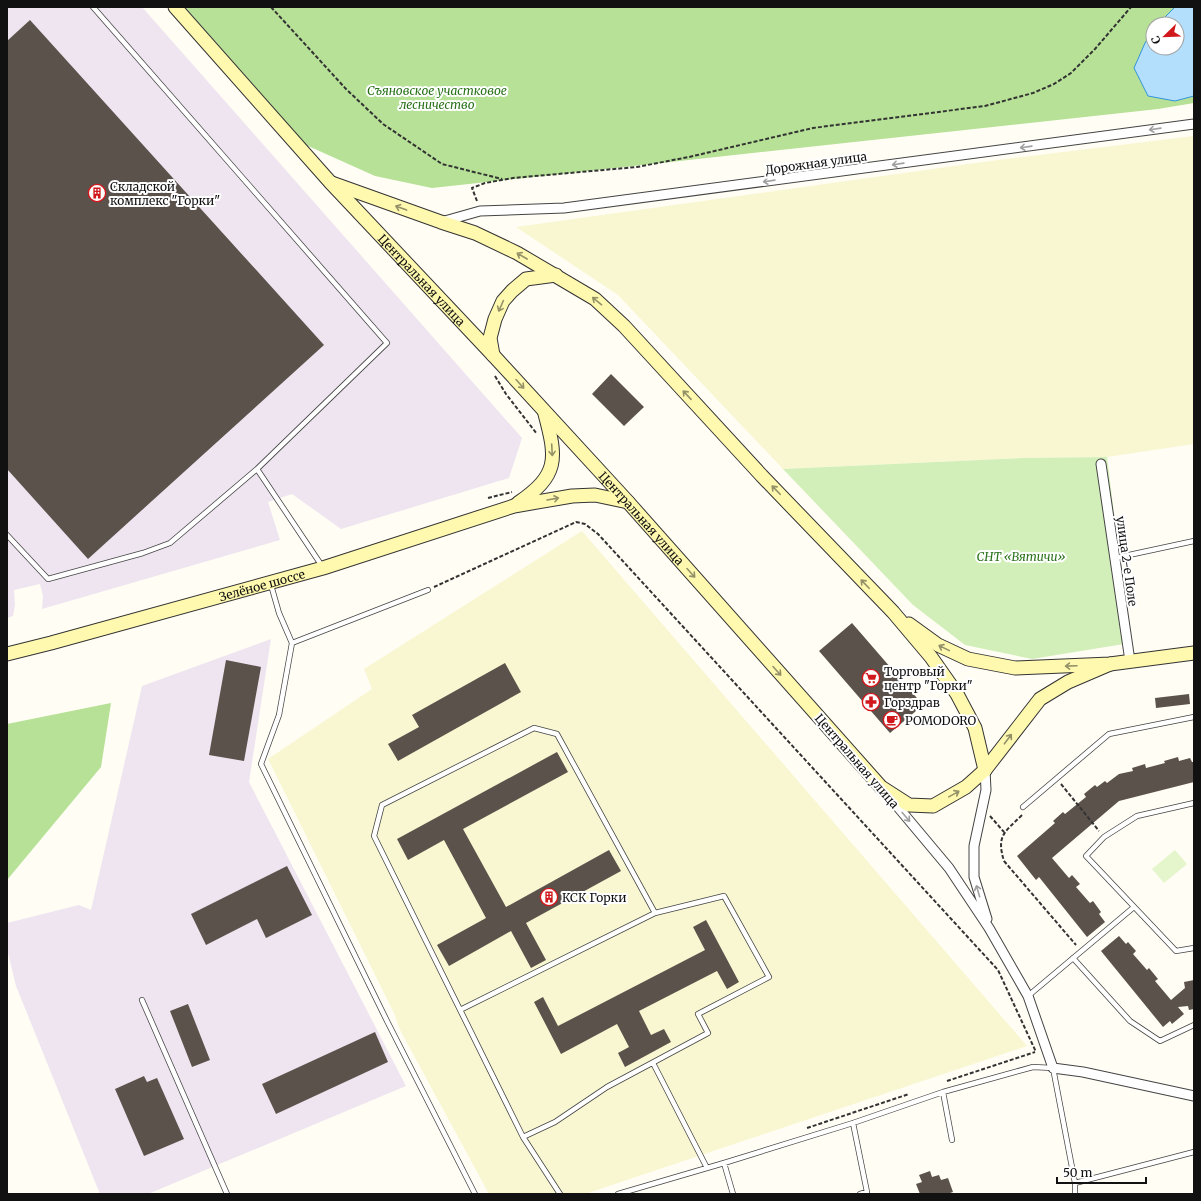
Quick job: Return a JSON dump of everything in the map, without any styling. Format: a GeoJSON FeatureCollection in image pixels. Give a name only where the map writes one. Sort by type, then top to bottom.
{"type":"FeatureCollection","features":[{"type":"Feature","properties":{"kind":"main road","name":"Центральная улица"},"geometry":{"type":"LineString","coordinates":[[175,7],[330,182],[493,355],[628,502],[881,787]]}},
{"type":"Feature","properties":{"kind":"main road"},"geometry":{"type":"LineString","coordinates":[[330,182],[475,233],[517,253],[595,299],[624,326],[762,476],[892,612],[931,657],[958,694],[975,728],[985,770]]}},
{"type":"Feature","properties":{"kind":"main road"},"geometry":{"type":"LineString","coordinates":[[493,355],[490,338],[495,319],[503,301],[512,290],[526,279],[556,275]]}},
{"type":"Feature","properties":{"kind":"main road"},"geometry":{"type":"LineString","coordinates":[[514,506],[544,482],[550,470],[553,456],[552,438],[545,412]]}},
{"type":"Feature","properties":{"kind":"main road"},"geometry":{"type":"LineString","coordinates":[[514,506],[572,496],[595,495],[628,502]]}},
{"type":"Feature","properties":{"kind":"main road","name":"Зелёное шоссе"},"geometry":{"type":"LineString","coordinates":[[7,654],[51,644],[323,568],[514,506]]}},
{"type":"Feature","properties":{"kind":"main road"},"geometry":{"type":"LineString","coordinates":[[892,612],[938,645],[968,659],[1015,668],[1110,664],[1194,653]]}},
{"type":"Feature","properties":{"kind":"main road"},"geometry":{"type":"LineString","coordinates":[[881,787],[909,805],[933,806],[966,787],[985,770],[1040,699],[1068,682],[1110,664]]}},
{"type":"Feature","properties":{"kind":"street","name":"Дорожная улица"},"geometry":{"type":"LineString","coordinates":[[441,222],[480,211],[564,208],[1194,124]]}},
{"type":"Feature","properties":{"kind":"street","name":"улица 2-е Поле"},"geometry":{"type":"LineString","coordinates":[[1101,464],[1130,661]]}},
{"type":"Feature","properties":{"kind":"street"},"geometry":{"type":"LineString","coordinates":[[985,770],[986,790],[974,846],[974,877],[989,928]]}},
{"type":"Feature","properties":{"kind":"street","name":"Центральная улица"},"geometry":{"type":"LineString","coordinates":[[881,787],[949,868],[989,928],[1028,996],[1053,1068]]}},
{"type":"Feature","properties":{"kind":"street"},"geometry":{"type":"LineString","coordinates":[[1053,1068],[1083,1072],[1194,1096]]}},
{"type":"Feature","properties":{"kind":"lane"},"geometry":{"type":"LineString","coordinates":[[7,535],[48,579],[143,553],[170,543],[257,469],[387,343],[93,7]]}},
{"type":"Feature","properties":{"kind":"lane"},"geometry":{"type":"LineString","coordinates":[[257,469],[323,568]]}},
{"type":"Feature","properties":{"kind":"lane"},"geometry":{"type":"LineString","coordinates":[[1115,558],[1194,541]]}},
{"type":"Feature","properties":{"kind":"lane"},"geometry":{"type":"LineString","coordinates":[[270,582],[292,643],[279,715],[261,764],[387,1021],[475,1194]]}},
{"type":"Feature","properties":{"kind":"lane"},"geometry":{"type":"LineString","coordinates":[[292,643],[428,590]]}},
{"type":"Feature","properties":{"kind":"lane"},"geometry":{"type":"LineString","coordinates":[[1023,807],[1109,734],[1194,717]]}},
{"type":"Feature","properties":{"kind":"lane"},"geometry":{"type":"LineString","coordinates":[[560,1194],[524,1137],[374,836],[382,805],[534,728],[557,734],[654,913]]}},
{"type":"Feature","properties":{"kind":"lane"},"geometry":{"type":"LineString","coordinates":[[1194,802],[1137,816],[1104,837],[1086,856],[1176,950],[1194,948]]}},
{"type":"Feature","properties":{"kind":"lane"},"geometry":{"type":"LineString","coordinates":[[460,1010],[654,913],[724,896],[769,977],[698,1014],[708,1033],[607,1087],[556,1122],[524,1137]]}},
{"type":"Feature","properties":{"kind":"lane"},"geometry":{"type":"LineString","coordinates":[[1028,996],[1134,907]]}},
{"type":"Feature","properties":{"kind":"lane"},"geometry":{"type":"LineString","coordinates":[[1073,958],[1130,1021],[1160,1041],[1194,1025]]}},
{"type":"Feature","properties":{"kind":"lane"},"geometry":{"type":"LineString","coordinates":[[142,1000],[227,1194]]}},
{"type":"Feature","properties":{"kind":"lane"},"geometry":{"type":"LineString","coordinates":[[653,1062],[707,1168]]}},
{"type":"Feature","properties":{"kind":"lane"},"geometry":{"type":"LineString","coordinates":[[618,1194],[852,1123],[943,1092],[1033,1067],[1053,1068],[1075,1183],[1075,1194]]}},
{"type":"Feature","properties":{"kind":"lane"},"geometry":{"type":"LineString","coordinates":[[943,1092],[952,1140]]}},
{"type":"Feature","properties":{"kind":"lane"},"geometry":{"type":"LineString","coordinates":[[852,1123],[868,1193],[860,1194]]}},
{"type":"Feature","properties":{"kind":"lane"},"geometry":{"type":"LineString","coordinates":[[1075,1183],[1194,1152]]}},
{"type":"Feature","properties":{"kind":"lane"},"geometry":{"type":"LineString","coordinates":[[724,1163],[733,1194]]}},
{"type":"Feature","properties":{"kind":"path"},"geometry":{"type":"LineString","coordinates":[[271,7],[346,89],[383,124],[442,164],[503,180]]}},
{"type":"Feature","properties":{"kind":"path"},"geometry":{"type":"LineString","coordinates":[[480,211],[472,188],[485,183],[638,167],[689,157],[813,128],[985,106],[1033,93],[1054,84],[1071,73],[1095,49],[1131,7]]}},
{"type":"Feature","properties":{"kind":"path"},"geometry":{"type":"LineString","coordinates":[[491,371],[506,394],[538,435]]}},
{"type":"Feature","properties":{"kind":"path"},"geometry":{"type":"LineString","coordinates":[[488,498],[512,492]]}},
{"type":"Feature","properties":{"kind":"path"},"geometry":{"type":"LineString","coordinates":[[428,590],[576,522],[585,524],[603,540],[998,970],[1035,1052]]}},
{"type":"Feature","properties":{"kind":"path"},"geometry":{"type":"LineString","coordinates":[[1057,779],[1104,837]]}},
{"type":"Feature","properties":{"kind":"path"},"geometry":{"type":"LineString","coordinates":[[1023,807],[1026,812],[1002,835],[1000,849],[1004,861],[1081,951]]}},
{"type":"Feature","properties":{"kind":"path"},"geometry":{"type":"LineString","coordinates":[[945,1082],[1046,1048]]}},
{"type":"Feature","properties":{"kind":"path"},"geometry":{"type":"LineString","coordinates":[[802,1129],[915,1092]]}},
{"type":"Feature","properties":{"kind":"shaded area"},"geometry":{"type":"Polygon","coordinates":[[[7,7],[142,7],[522,438],[509,478],[341,529],[292,494],[268,502],[280,540],[42,609],[43,596],[40,584],[14,590],[15,605],[13,616],[7,618],[7,7]]]}},
{"type":"Feature","properties":{"kind":"shaded area"},"geometry":{"type":"Polygon","coordinates":[[[1194,136],[1194,444],[1107,457],[1022,458],[783,469],[618,295],[516,227],[990,161],[1194,136]]]}},
{"type":"Feature","properties":{"kind":"shaded area"},"geometry":{"type":"Polygon","coordinates":[[[582,531],[1027,1046],[585,1194],[489,1194],[400,1030],[394,1013],[268,759],[372,689],[364,669],[582,531]]]}},
{"type":"Feature","properties":{"kind":"shaded area"},"geometry":{"type":"Polygon","coordinates":[[[271,639],[249,782],[406,1086],[148,1194],[100,1194],[16,986],[7,949],[7,923],[79,905],[91,910],[142,686],[271,639]]]}},
{"type":"Feature","properties":{"kind":"green space","name":"Съяновское участковое лесничество"},"geometry":{"type":"Polygon","coordinates":[[[185,7],[1194,7],[1194,103],[1158,109],[432,188],[375,176],[306,145],[185,7]]]}},
{"type":"Feature","properties":{"kind":"green space","name":"СНТ «Вятичи»"},"geometry":{"type":"Polygon","coordinates":[[[1107,457],[1130,643],[1032,659],[965,645],[913,605],[783,469],[1022,458],[1107,457]]]}},
{"type":"Feature","properties":{"kind":"green space"},"geometry":{"type":"Polygon","coordinates":[[[111,703],[101,767],[7,880],[7,724],[111,703]]]}},
{"type":"Feature","properties":{"kind":"green space"},"geometry":{"type":"Polygon","coordinates":[[[1175,850],[1187,864],[1164,883],[1152,869],[1175,850]]]}},
{"type":"Feature","properties":{"kind":"water"},"geometry":{"type":"Polygon","coordinates":[[[1175,7],[1194,7],[1194,96],[1175,101],[1148,96],[1134,68],[1145,43],[1145,56],[1185,56],[1185,16],[1166,16],[1175,7]]]}},
{"type":"Feature","properties":{"kind":"building","name":"Складской комплекс \"Горки\""},"geometry":{"type":"Polygon","coordinates":[[[30,20],[324,345],[88,559],[7,469],[7,41],[30,20]]]}},
{"type":"Feature","properties":{"kind":"building"},"geometry":{"type":"Polygon","coordinates":[[[611,374],[644,407],[624,426],[592,394],[611,374]]]}},
{"type":"Feature","properties":{"kind":"building","name":"Торговый центр \"Горки\""},"geometry":{"type":"Polygon","coordinates":[[[852,623],[923,705],[890,733],[819,651],[852,623]]]}},
{"type":"Feature","properties":{"kind":"building"},"geometry":{"type":"Polygon","coordinates":[[[226,660],[261,667],[244,761],[209,755],[226,660]]]}},
{"type":"Feature","properties":{"kind":"building"},"geometry":{"type":"Polygon","coordinates":[[[505,663],[521,692],[398,761],[388,744],[419,727],[412,715],[505,663]]]}},
{"type":"Feature","properties":{"kind":"building"},"geometry":{"type":"Polygon","coordinates":[[[1189,694],[1190,704],[1156,708],[1155,698],[1189,694]]]}},
{"type":"Feature","properties":{"kind":"building"},"geometry":{"type":"Polygon","coordinates":[[[557,752],[568,772],[463,829],[506,907],[609,850],[621,871],[526,923],[546,960],[531,968],[511,931],[449,966],[437,945],[486,918],[444,840],[408,860],[397,839],[557,752]]]}},
{"type":"Feature","properties":{"kind":"building"},"geometry":{"type":"Polygon","coordinates":[[[1178,757],[1179,761],[1190,758],[1192,762],[1194,762],[1194,782],[1119,801],[1052,858],[1069,878],[1072,875],[1080,884],[1076,887],[1090,903],[1093,901],[1101,912],[1099,914],[1105,922],[1087,937],[1039,877],[1036,880],[1017,856],[1055,823],[1053,821],[1063,812],[1065,814],[1086,797],[1084,794],[1095,785],[1097,787],[1105,781],[1107,783],[1119,774],[1133,771],[1132,768],[1145,764],[1146,768],[1165,763],[1164,761],[1178,757]]]}},
{"type":"Feature","properties":{"kind":"building"},"geometry":{"type":"Polygon","coordinates":[[[287,866],[312,915],[266,938],[257,919],[206,945],[191,914],[287,866]]]}},
{"type":"Feature","properties":{"kind":"building"},"geometry":{"type":"Polygon","coordinates":[[[706,920],[739,982],[727,989],[717,971],[639,1011],[651,1035],[664,1029],[671,1042],[625,1067],[618,1053],[629,1047],[617,1024],[561,1054],[534,1002],[543,997],[558,1026],[705,950],[693,927],[706,920]]]}},
{"type":"Feature","properties":{"kind":"building"},"geometry":{"type":"Polygon","coordinates":[[[1119,936],[1126,944],[1128,942],[1136,951],[1133,954],[1147,970],[1149,968],[1158,979],[1155,981],[1171,1000],[1185,988],[1184,982],[1194,980],[1194,1009],[1189,1010],[1188,1006],[1178,1007],[1184,1014],[1172,1024],[1170,1021],[1163,1027],[1101,951],[1119,936]]]}},
{"type":"Feature","properties":{"kind":"building"},"geometry":{"type":"Polygon","coordinates":[[[188,1004],[210,1060],[192,1067],[170,1011],[188,1004]]]}},
{"type":"Feature","properties":{"kind":"building"},"geometry":{"type":"Polygon","coordinates":[[[375,1032],[388,1062],[276,1114],[262,1084],[375,1032]]]}},
{"type":"Feature","properties":{"kind":"building"},"geometry":{"type":"Polygon","coordinates":[[[144,1076],[147,1082],[157,1078],[184,1139],[144,1156],[115,1089],[144,1076]]]}},
{"type":"Feature","properties":{"kind":"building"},"geometry":{"type":"Polygon","coordinates":[[[930,1171],[932,1177],[939,1175],[941,1180],[948,1178],[953,1192],[947,1194],[920,1194],[916,1184],[922,1182],[919,1175],[930,1171]]]}},
{"type":"Feature","properties":{"kind":"place","name":"Складской комплекс \"Горки\""},"geometry":{"type":"Point","coordinates":[97,193]}},
{"type":"Feature","properties":{"kind":"place","name":"Торговый центр \"Горки\""},"geometry":{"type":"Point","coordinates":[871,678]}},
{"type":"Feature","properties":{"kind":"place","name":"Горздрав"},"geometry":{"type":"Point","coordinates":[871,702]}},
{"type":"Feature","properties":{"kind":"place","name":"POMODORO"},"geometry":{"type":"Point","coordinates":[892,720]}},
{"type":"Feature","properties":{"kind":"place","name":"КСК Горки"},"geometry":{"type":"Point","coordinates":[549,897]}}]}
